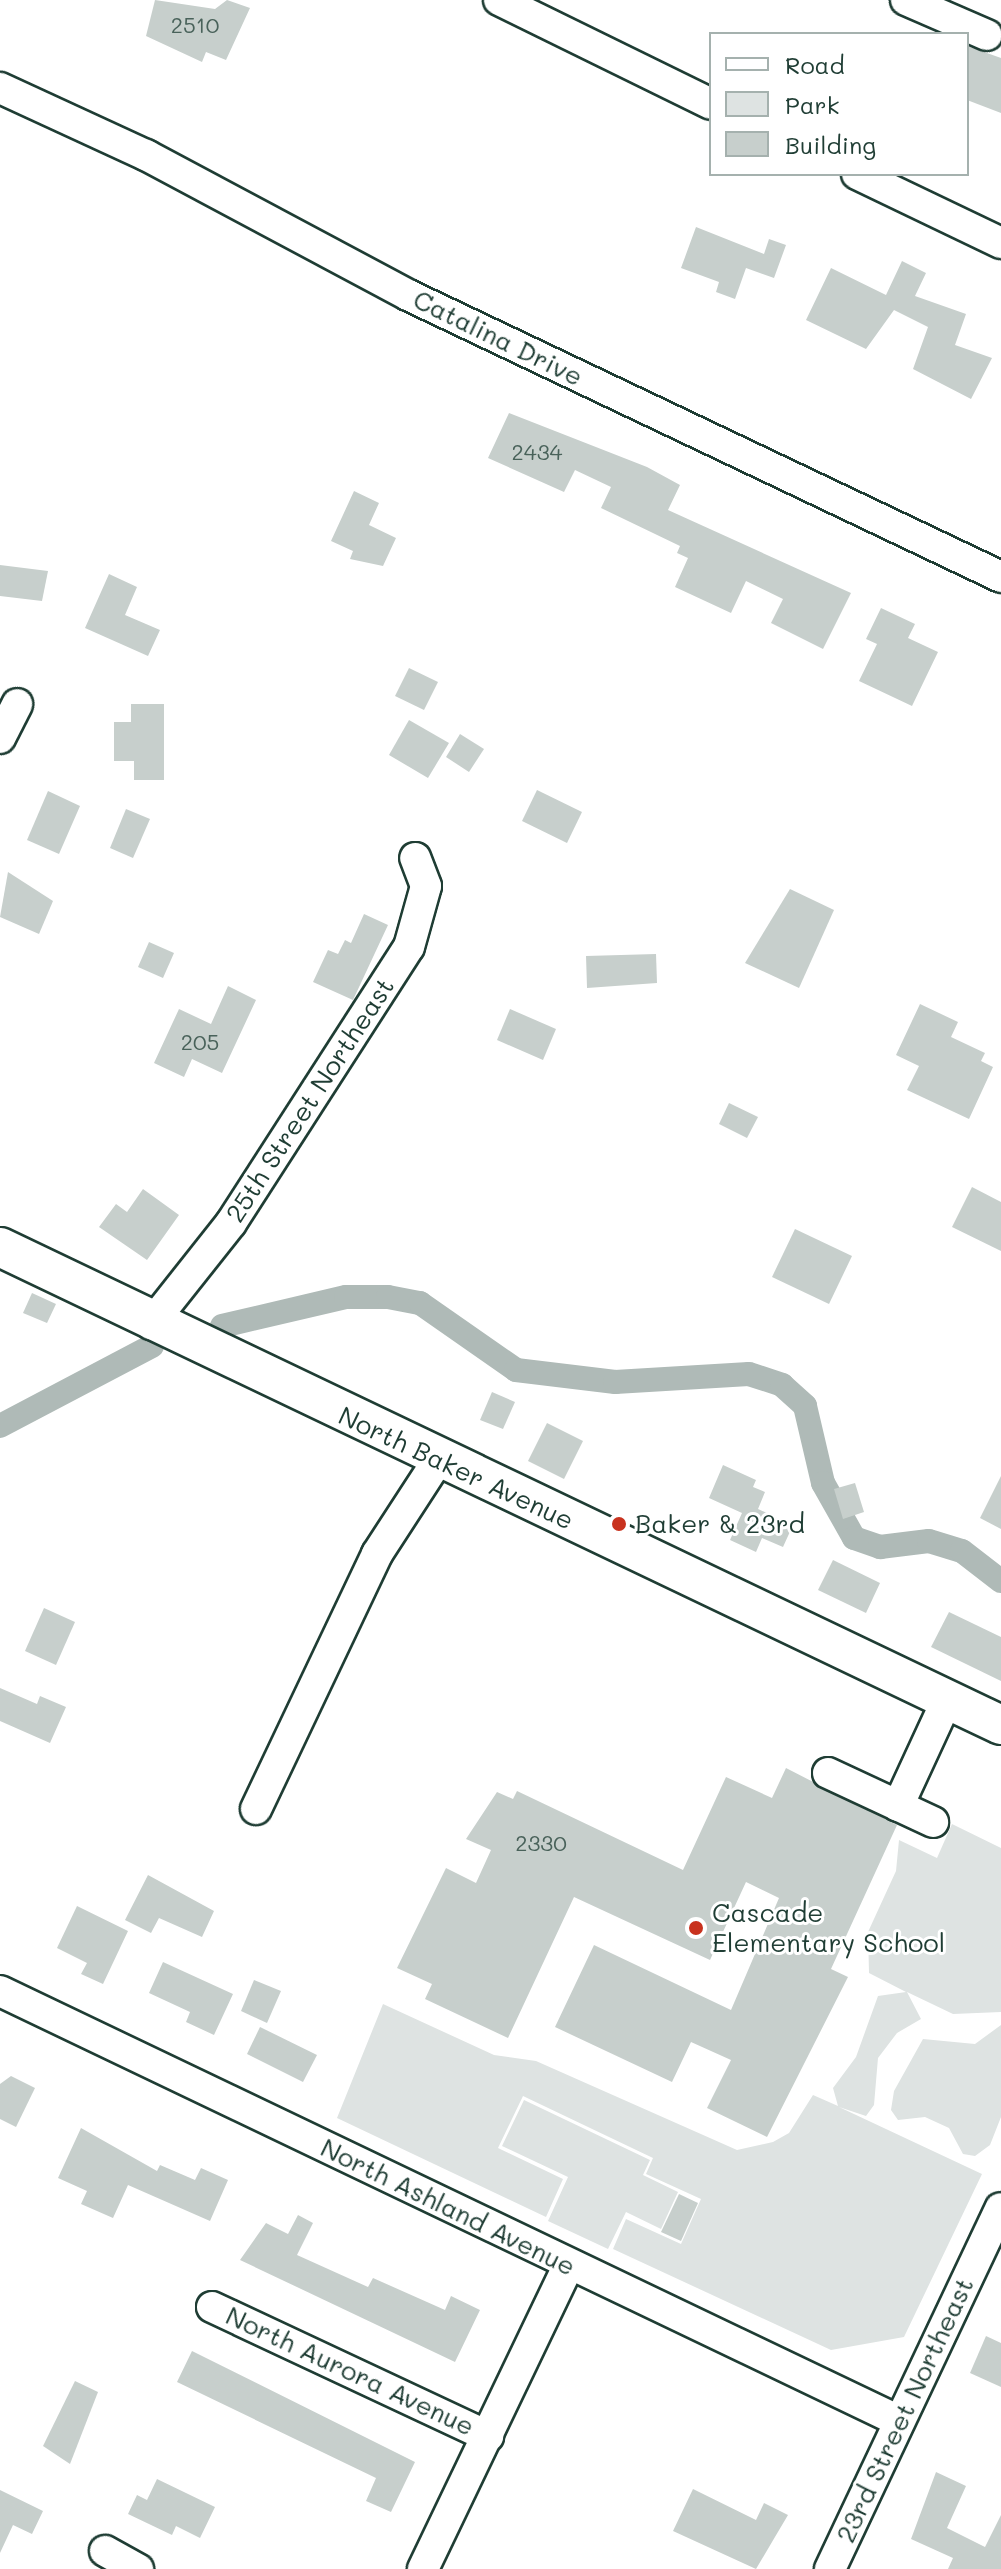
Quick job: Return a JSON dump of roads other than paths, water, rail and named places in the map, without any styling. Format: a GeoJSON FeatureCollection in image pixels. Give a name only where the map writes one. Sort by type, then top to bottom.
{"type":"FeatureCollection","features":[{"type":"Feature","properties":{"kind":"main road","name":"North Baker Avenue"},"geometry":{"type":"LineString","coordinates":[[0,1247],[151,1324],[1001,1725]]}},
{"type":"Feature","properties":{"kind":"street"},"geometry":{"type":"LineString","coordinates":[[499,0],[709,103]]}},
{"type":"Feature","properties":{"kind":"street"},"geometry":{"type":"LineString","coordinates":[[906,0],[987,35]]}},
{"type":"Feature","properties":{"kind":"street","name":"Catalina Drive"},"geometry":{"type":"LineString","coordinates":[[0,88],[146,155],[408,295],[1001,577]]}},
{"type":"Feature","properties":{"kind":"street"},"geometry":{"type":"LineString","coordinates":[[861,176],[1001,243]]}},
{"type":"Feature","properties":{"kind":"street"},"geometry":{"type":"LineString","coordinates":[[0,738],[17,704]]}},
{"type":"Feature","properties":{"kind":"street","name":"25th Street Northeast"},"geometry":{"type":"LineString","coordinates":[[151,1324],[231,1223],[409,947],[426,886],[415,858]]}},
{"type":"Feature","properties":{"kind":"street"},"geometry":{"type":"LineString","coordinates":[[256,1809],[377,1554],[438,1460]]}},
{"type":"Feature","properties":{"kind":"street"},"geometry":{"type":"LineString","coordinates":[[898,1806],[947,1700]]}},
{"type":"Feature","properties":{"kind":"street"},"geometry":{"type":"LineString","coordinates":[[828,1773],[933,1822]]}},
{"type":"Feature","properties":{"kind":"street","name":"North Ashland Avenue"},"geometry":{"type":"LineString","coordinates":[[0,1991],[568,2266],[897,2420]]}},
{"type":"Feature","properties":{"kind":"street","name":"23rd Street Northeast"},"geometry":{"type":"LineString","coordinates":[[831,2568],[897,2420],[1001,2208]]}},
{"type":"Feature","properties":{"kind":"street"},"geometry":{"type":"LineString","coordinates":[[423,2569],[568,2266]]}},
{"type":"Feature","properties":{"kind":"street","name":"North Aurora Avenue"},"geometry":{"type":"LineString","coordinates":[[212,2307],[488,2436]]}},
{"type":"Feature","properties":{"kind":"street"},"geometry":{"type":"LineString","coordinates":[[105,2551],[138,2569]]}},
{"type":"Feature","properties":{"kind":"waterway"},"geometry":{"type":"LineString","coordinates":[[222,1326],[346,1297],[388,1297],[420,1303],[516,1370],[615,1382],[749,1374],[782,1385],[805,1406],[823,1483],[854,1538],[880,1547],[929,1541],[962,1551],[1001,1581]]}},
{"type":"Feature","properties":{"kind":"waterway"},"geometry":{"type":"LineString","coordinates":[[0,1426],[152,1346]]}},
{"type":"Feature","properties":{"kind":"place","name":"Baker & 23rd"},"geometry":{"type":"Point","coordinates":[619,1524]}},
{"type":"Feature","properties":{"kind":"place","name":"Cascade Elementary School"},"geometry":{"type":"Point","coordinates":[696,1928]}}]}
